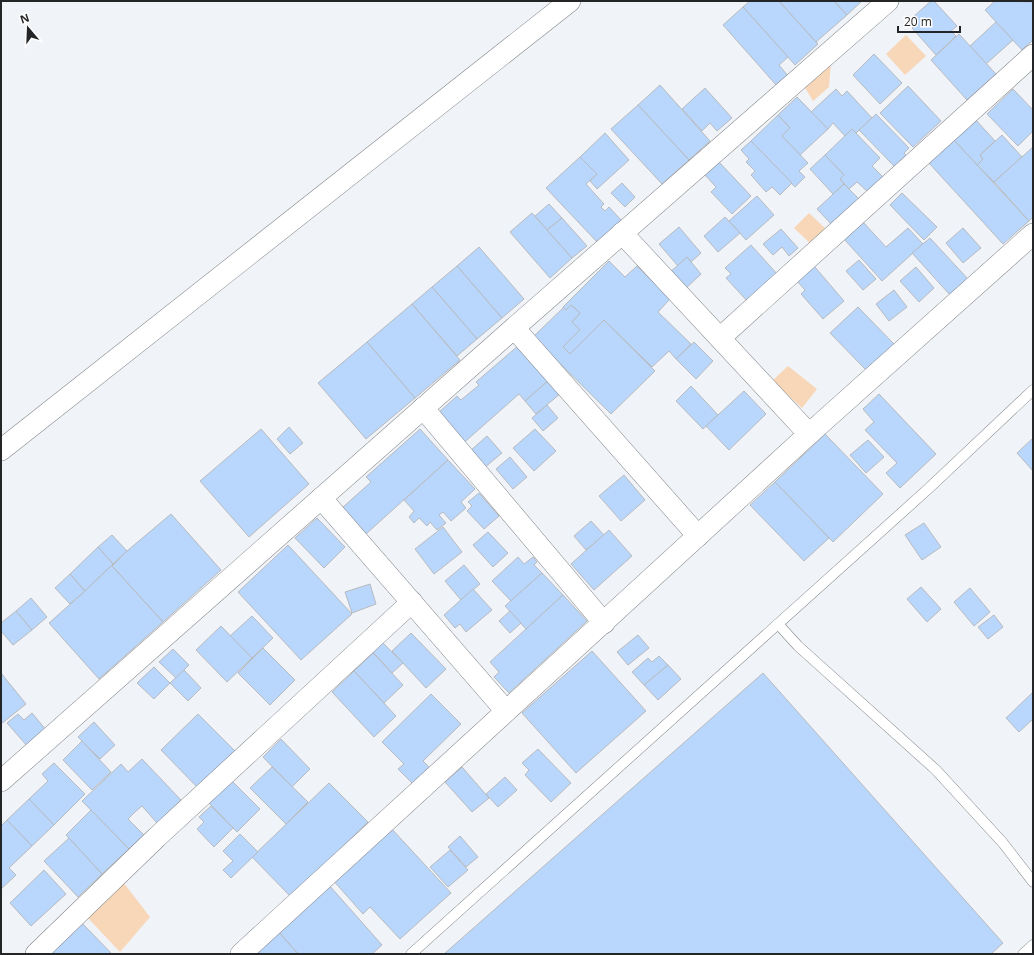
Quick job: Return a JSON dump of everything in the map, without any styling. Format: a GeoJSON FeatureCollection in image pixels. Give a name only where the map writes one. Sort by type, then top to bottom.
{"type":"FeatureCollection","features":[{"type":"Feature","properties":{"kind":"street"},"geometry":{"type":"LineString","coordinates":[[1,450],[570,1]]}},
{"type":"Feature","properties":{"kind":"street"},"geometry":{"type":"LineString","coordinates":[[1,781],[622,233],[888,1]]}},
{"type":"Feature","properties":{"kind":"street"},"geometry":{"type":"LineString","coordinates":[[720,338],[1033,55]]}},
{"type":"Feature","properties":{"kind":"street"},"geometry":{"type":"LineString","coordinates":[[622,233],[809,434]]}},
{"type":"Feature","properties":{"kind":"street"},"geometry":{"type":"LineString","coordinates":[[241,954],[809,434],[1033,234]]}},
{"type":"Feature","properties":{"kind":"street"},"geometry":{"type":"LineString","coordinates":[[514,328],[698,536]]}},
{"type":"Feature","properties":{"kind":"street"},"geometry":{"type":"LineString","coordinates":[[423,408],[604,622]]}},
{"type":"Feature","properties":{"kind":"street"},"geometry":{"type":"LineString","coordinates":[[321,498],[506,712]]}},
{"type":"Feature","properties":{"kind":"street"},"geometry":{"type":"LineString","coordinates":[[36,954],[157,836],[412,602]]}},
{"type":"Feature","properties":{"kind":"lane"},"geometry":{"type":"LineString","coordinates":[[411,954],[928,489],[1033,390]]}},
{"type":"Feature","properties":{"kind":"lane"},"geometry":{"type":"LineString","coordinates":[[778,624],[798,646],[936,770],[1002,843],[1033,882]]}},
{"type":"Feature","properties":{"kind":"lane"},"geometry":{"type":"LineString","coordinates":[[1023,954],[1033,945]]}},
{"type":"Feature","properties":{"kind":"shaded area"},"geometry":{"type":"Polygon","coordinates":[[[906,35],[926,56],[905,75],[886,54],[906,35]]]}},
{"type":"Feature","properties":{"kind":"shaded area"},"geometry":{"type":"Polygon","coordinates":[[[831,62],[829,87],[813,101],[804,86],[831,62]]]}},
{"type":"Feature","properties":{"kind":"shaded area"},"geometry":{"type":"Polygon","coordinates":[[[809,213],[827,230],[812,245],[794,228],[809,213]]]}},
{"type":"Feature","properties":{"kind":"shaded area"},"geometry":{"type":"Polygon","coordinates":[[[788,366],[817,389],[802,408],[772,381],[788,366]]]}},
{"type":"Feature","properties":{"kind":"shaded area"},"geometry":{"type":"Polygon","coordinates":[[[123,882],[150,917],[120,952],[87,917],[123,882]]]}},
{"type":"Feature","properties":{"kind":"building"},"geometry":{"type":"Polygon","coordinates":[[[750,1],[779,1],[818,44],[795,65],[743,7],[750,1]]]}},
{"type":"Feature","properties":{"kind":"building"},"geometry":{"type":"Polygon","coordinates":[[[779,1],[834,1],[847,15],[816,42],[779,1]]]}},
{"type":"Feature","properties":{"kind":"building"},"geometry":{"type":"Polygon","coordinates":[[[834,1],[862,1],[847,15],[834,1]]]}},
{"type":"Feature","properties":{"kind":"building"},"geometry":{"type":"Polygon","coordinates":[[[931,1],[934,1],[957,26],[951,31],[956,36],[936,55],[912,28],[918,23],[913,17],[931,1]]]}},
{"type":"Feature","properties":{"kind":"building"},"geometry":{"type":"Polygon","coordinates":[[[995,1],[1033,2],[1033,40],[1022,50],[985,10],[995,1]]]}},
{"type":"Feature","properties":{"kind":"building"},"geometry":{"type":"Polygon","coordinates":[[[743,7],[788,57],[779,65],[788,76],[777,86],[723,25],[743,7]]]}},
{"type":"Feature","properties":{"kind":"building"},"geometry":{"type":"Polygon","coordinates":[[[996,22],[1013,40],[986,64],[970,46],[996,22]]]}},
{"type":"Feature","properties":{"kind":"building"},"geometry":{"type":"Polygon","coordinates":[[[959,34],[996,74],[967,100],[931,60],[959,34]]]}},
{"type":"Feature","properties":{"kind":"building"},"geometry":{"type":"Polygon","coordinates":[[[874,54],[902,83],[880,104],[853,75],[874,54]]]}},
{"type":"Feature","properties":{"kind":"building"},"geometry":{"type":"Polygon","coordinates":[[[660,85],[710,141],[689,160],[638,105],[660,85]]]}},
{"type":"Feature","properties":{"kind":"building"},"geometry":{"type":"Polygon","coordinates":[[[908,86],[941,121],[913,147],[880,113],[908,86]]]}},
{"type":"Feature","properties":{"kind":"building"},"geometry":{"type":"Polygon","coordinates":[[[705,88],[732,118],[717,131],[710,123],[702,131],[682,109],[705,88]]]}},
{"type":"Feature","properties":{"kind":"building"},"geometry":{"type":"Polygon","coordinates":[[[836,89],[842,96],[847,91],[872,118],[856,133],[852,129],[845,136],[833,123],[828,129],[811,112],[836,89]]]}},
{"type":"Feature","properties":{"kind":"building"},"geometry":{"type":"Polygon","coordinates":[[[1013,89],[1033,110],[1033,131],[1018,146],[987,114],[1013,89]]]}},
{"type":"Feature","properties":{"kind":"building"},"geometry":{"type":"Polygon","coordinates":[[[797,97],[828,129],[800,155],[782,136],[790,128],[778,115],[797,97]]]}},
{"type":"Feature","properties":{"kind":"building"},"geometry":{"type":"Polygon","coordinates":[[[638,105],[689,160],[662,184],[611,129],[638,105]]]}},
{"type":"Feature","properties":{"kind":"building"},"geometry":{"type":"Polygon","coordinates":[[[876,114],[909,148],[904,153],[907,156],[895,167],[859,130],[876,114]]]}},
{"type":"Feature","properties":{"kind":"building"},"geometry":{"type":"Polygon","coordinates":[[[778,115],[790,128],[782,136],[808,163],[799,171],[805,177],[795,187],[751,141],[778,115]]]}},
{"type":"Feature","properties":{"kind":"building"},"geometry":{"type":"Polygon","coordinates":[[[975,119],[995,141],[980,155],[983,159],[977,165],[953,139],[975,119]]]}},
{"type":"Feature","properties":{"kind":"building"},"geometry":{"type":"Polygon","coordinates":[[[852,129],[880,158],[872,166],[883,177],[868,192],[857,182],[849,189],[840,179],[844,175],[825,155],[852,129]]]}},
{"type":"Feature","properties":{"kind":"building"},"geometry":{"type":"Polygon","coordinates":[[[605,133],[629,160],[597,189],[590,181],[597,174],[580,157],[605,133]]]}},
{"type":"Feature","properties":{"kind":"building"},"geometry":{"type":"Polygon","coordinates":[[[1002,135],[1022,157],[994,182],[977,165],[983,159],[980,155],[1002,135]]]}},
{"type":"Feature","properties":{"kind":"building"},"geometry":{"type":"Polygon","coordinates":[[[953,139],[1029,221],[1003,244],[928,162],[953,139]]]}},
{"type":"Feature","properties":{"kind":"building"},"geometry":{"type":"Polygon","coordinates":[[[751,141],[792,183],[780,195],[772,187],[766,192],[751,175],[755,171],[746,162],[749,159],[741,150],[751,141]]]}},
{"type":"Feature","properties":{"kind":"building"},"geometry":{"type":"Polygon","coordinates":[[[1033,147],[1033,217],[1029,221],[994,182],[1033,147]]]}},
{"type":"Feature","properties":{"kind":"building"},"geometry":{"type":"Polygon","coordinates":[[[825,155],[844,175],[840,179],[844,184],[833,194],[810,169],[825,155]]]}},
{"type":"Feature","properties":{"kind":"building"},"geometry":{"type":"Polygon","coordinates":[[[580,157],[597,174],[586,184],[604,204],[601,207],[605,211],[609,207],[622,221],[598,243],[546,188],[580,157]]]}},
{"type":"Feature","properties":{"kind":"building"},"geometry":{"type":"Polygon","coordinates":[[[719,162],[751,196],[732,214],[711,192],[716,187],[705,175],[719,162]]]}},
{"type":"Feature","properties":{"kind":"building"},"geometry":{"type":"Polygon","coordinates":[[[622,183],[635,197],[625,207],[611,193],[622,183]]]}},
{"type":"Feature","properties":{"kind":"building"},"geometry":{"type":"Polygon","coordinates":[[[844,184],[860,200],[833,226],[817,209],[844,184]]]}},
{"type":"Feature","properties":{"kind":"building"},"geometry":{"type":"Polygon","coordinates":[[[902,193],[937,227],[924,240],[890,205],[902,193]]]}},
{"type":"Feature","properties":{"kind":"building"},"geometry":{"type":"Polygon","coordinates":[[[757,196],[774,215],[746,240],[729,221],[757,196]]]}},
{"type":"Feature","properties":{"kind":"building"},"geometry":{"type":"Polygon","coordinates":[[[549,204],[562,218],[547,230],[535,216],[549,204]]]}},
{"type":"Feature","properties":{"kind":"building"},"geometry":{"type":"Polygon","coordinates":[[[532,213],[572,258],[550,278],[510,232],[532,213]]]}},
{"type":"Feature","properties":{"kind":"building"},"geometry":{"type":"Polygon","coordinates":[[[725,217],[740,233],[718,252],[704,236],[725,217]]]}},
{"type":"Feature","properties":{"kind":"building"},"geometry":{"type":"Polygon","coordinates":[[[562,218],[587,246],[572,258],[547,230],[562,218]]]}},
{"type":"Feature","properties":{"kind":"building"},"geometry":{"type":"Polygon","coordinates":[[[863,222],[886,247],[908,228],[923,244],[882,281],[844,239],[863,222]]]}},
{"type":"Feature","properties":{"kind":"building"},"geometry":{"type":"Polygon","coordinates":[[[679,227],[701,253],[691,262],[687,257],[678,266],[659,244],[679,227]]]}},
{"type":"Feature","properties":{"kind":"building"},"geometry":{"type":"Polygon","coordinates":[[[963,228],[981,248],[963,263],[946,243],[963,228]]]}},
{"type":"Feature","properties":{"kind":"building"},"geometry":{"type":"Polygon","coordinates":[[[781,229],[798,248],[789,256],[782,247],[773,255],[763,244],[781,229]]]}},
{"type":"Feature","properties":{"kind":"building"},"geometry":{"type":"Polygon","coordinates":[[[930,238],[968,279],[950,295],[912,253],[930,238]]]}},
{"type":"Feature","properties":{"kind":"building"},"geometry":{"type":"Polygon","coordinates":[[[751,245],[779,276],[749,303],[726,278],[731,274],[725,268],[751,245]]]}},
{"type":"Feature","properties":{"kind":"building"},"geometry":{"type":"Polygon","coordinates":[[[479,247],[524,299],[502,318],[457,266],[479,247]]]}},
{"type":"Feature","properties":{"kind":"building"},"geometry":{"type":"Polygon","coordinates":[[[687,257],[701,274],[684,290],[669,273],[687,257]]]}},
{"type":"Feature","properties":{"kind":"building"},"geometry":{"type":"Polygon","coordinates":[[[859,260],[876,279],[863,290],[846,271],[859,260]]]}},
{"type":"Feature","properties":{"kind":"building"},"geometry":{"type":"Polygon","coordinates":[[[609,261],[625,277],[637,266],[670,299],[658,312],[691,344],[676,359],[669,351],[652,367],[604,320],[570,354],[563,347],[580,330],[572,322],[580,313],[571,305],[566,310],[563,307],[609,261]]]}},
{"type":"Feature","properties":{"kind":"building"},"geometry":{"type":"Polygon","coordinates":[[[457,266],[502,318],[477,339],[432,287],[457,266]]]}},
{"type":"Feature","properties":{"kind":"building"},"geometry":{"type":"Polygon","coordinates":[[[814,266],[844,301],[823,319],[801,294],[805,290],[797,281],[814,266]]]}},
{"type":"Feature","properties":{"kind":"building"},"geometry":{"type":"Polygon","coordinates":[[[916,267],[934,288],[919,302],[900,281],[916,267]]]}},
{"type":"Feature","properties":{"kind":"building"},"geometry":{"type":"Polygon","coordinates":[[[432,287],[477,339],[457,356],[412,304],[432,287]]]}},
{"type":"Feature","properties":{"kind":"building"},"geometry":{"type":"Polygon","coordinates":[[[894,290],[907,307],[889,321],[876,304],[894,290]]]}},
{"type":"Feature","properties":{"kind":"building"},"geometry":{"type":"Polygon","coordinates":[[[412,304],[460,360],[415,398],[367,342],[412,304]]]}},
{"type":"Feature","properties":{"kind":"building"},"geometry":{"type":"Polygon","coordinates":[[[571,305],[580,313],[572,322],[580,330],[563,347],[570,354],[604,320],[655,371],[611,414],[533,337],[563,307],[566,310],[571,305]]]}},
{"type":"Feature","properties":{"kind":"building"},"geometry":{"type":"Polygon","coordinates":[[[858,307],[895,345],[867,371],[830,333],[858,307]]]}},
{"type":"Feature","properties":{"kind":"building"},"geometry":{"type":"Polygon","coordinates":[[[367,342],[415,398],[366,439],[318,383],[367,342]]]}},
{"type":"Feature","properties":{"kind":"building"},"geometry":{"type":"Polygon","coordinates":[[[694,342],[713,361],[696,379],[676,359],[694,342]]]}},
{"type":"Feature","properties":{"kind":"building"},"geometry":{"type":"Polygon","coordinates":[[[519,345],[549,380],[525,401],[519,394],[459,447],[438,413],[457,396],[461,400],[479,385],[476,382],[519,345]]]}},
{"type":"Feature","properties":{"kind":"building"},"geometry":{"type":"Polygon","coordinates":[[[549,380],[561,393],[536,414],[525,401],[549,380]]]}},
{"type":"Feature","properties":{"kind":"building"},"geometry":{"type":"Polygon","coordinates":[[[691,386],[718,415],[703,429],[676,401],[691,386]]]}},
{"type":"Feature","properties":{"kind":"building"},"geometry":{"type":"Polygon","coordinates":[[[744,391],[766,414],[729,450],[706,426],[744,391]]]}},
{"type":"Feature","properties":{"kind":"building"},"geometry":{"type":"Polygon","coordinates":[[[879,394],[936,454],[900,488],[886,473],[897,463],[865,430],[874,422],[863,409],[879,394]]]}},
{"type":"Feature","properties":{"kind":"building"},"geometry":{"type":"Polygon","coordinates":[[[547,405],[558,418],[543,431],[532,418],[547,405]]]}},
{"type":"Feature","properties":{"kind":"building"},"geometry":{"type":"Polygon","coordinates":[[[289,427],[303,443],[290,454],[277,439],[289,427]]]}},
{"type":"Feature","properties":{"kind":"building"},"geometry":{"type":"Polygon","coordinates":[[[261,429],[309,484],[249,537],[200,481],[261,429]]]}},
{"type":"Feature","properties":{"kind":"building"},"geometry":{"type":"Polygon","coordinates":[[[420,429],[448,460],[366,534],[342,508],[371,482],[366,477],[420,429]]]}},
{"type":"Feature","properties":{"kind":"building"},"geometry":{"type":"Polygon","coordinates":[[[535,429],[556,451],[534,471],[513,448],[535,429]]]}},
{"type":"Feature","properties":{"kind":"building"},"geometry":{"type":"Polygon","coordinates":[[[825,434],[883,494],[833,542],[775,482],[825,434]]]}},
{"type":"Feature","properties":{"kind":"building"},"geometry":{"type":"Polygon","coordinates":[[[487,436],[502,453],[484,468],[470,451],[487,436]]]}},
{"type":"Feature","properties":{"kind":"building"},"geometry":{"type":"Polygon","coordinates":[[[1033,438],[1033,471],[1017,453],[1033,438]]]}},
{"type":"Feature","properties":{"kind":"building"},"geometry":{"type":"Polygon","coordinates":[[[868,440],[884,457],[866,473],[850,455],[868,440]]]}},
{"type":"Feature","properties":{"kind":"building"},"geometry":{"type":"Polygon","coordinates":[[[510,457],[527,477],[513,489],[496,469],[510,457]]]}},
{"type":"Feature","properties":{"kind":"building"},"geometry":{"type":"Polygon","coordinates":[[[448,460],[475,489],[461,502],[466,508],[451,521],[443,512],[439,515],[446,523],[437,530],[430,522],[427,526],[419,518],[414,523],[409,517],[414,511],[404,500],[448,460]]]}},
{"type":"Feature","properties":{"kind":"building"},"geometry":{"type":"Polygon","coordinates":[[[624,475],[645,500],[621,521],[599,496],[624,475]]]}},
{"type":"Feature","properties":{"kind":"building"},"geometry":{"type":"Polygon","coordinates":[[[775,482],[829,538],[804,561],[750,505],[775,482]]]}},
{"type":"Feature","properties":{"kind":"building"},"geometry":{"type":"Polygon","coordinates":[[[479,493],[499,516],[484,529],[467,511],[472,506],[468,502],[479,493]]]}},
{"type":"Feature","properties":{"kind":"building"},"geometry":{"type":"Polygon","coordinates":[[[171,514],[221,570],[163,622],[112,566],[127,551],[171,514]]]}},
{"type":"Feature","properties":{"kind":"building"},"geometry":{"type":"Polygon","coordinates":[[[317,518],[345,547],[324,568],[295,538],[317,518]]]}},
{"type":"Feature","properties":{"kind":"building"},"geometry":{"type":"Polygon","coordinates":[[[591,521],[604,535],[586,550],[574,536],[591,521]]]}},
{"type":"Feature","properties":{"kind":"building"},"geometry":{"type":"Polygon","coordinates":[[[924,523],[941,547],[922,560],[905,535],[924,523]]]}},
{"type":"Feature","properties":{"kind":"building"},"geometry":{"type":"Polygon","coordinates":[[[443,527],[462,552],[434,574],[415,549],[443,527]]]}},
{"type":"Feature","properties":{"kind":"building"},"geometry":{"type":"Polygon","coordinates":[[[609,530],[632,556],[594,590],[571,564],[609,530]]]}},
{"type":"Feature","properties":{"kind":"building"},"geometry":{"type":"Polygon","coordinates":[[[488,532],[508,553],[493,567],[473,545],[488,532]]]}},
{"type":"Feature","properties":{"kind":"building"},"geometry":{"type":"Polygon","coordinates":[[[112,535],[127,551],[113,564],[98,547],[112,535]]]}},
{"type":"Feature","properties":{"kind":"building"},"geometry":{"type":"Polygon","coordinates":[[[288,545],[352,614],[301,660],[238,592],[288,545]]]}},
{"type":"Feature","properties":{"kind":"building"},"geometry":{"type":"Polygon","coordinates":[[[98,547],[113,564],[85,591],[70,574],[98,547]]]}},
{"type":"Feature","properties":{"kind":"building"},"geometry":{"type":"Polygon","coordinates":[[[518,557],[524,564],[533,557],[537,562],[534,565],[542,573],[511,601],[492,581],[518,557]]]}},
{"type":"Feature","properties":{"kind":"building"},"geometry":{"type":"Polygon","coordinates":[[[113,564],[112,566],[163,622],[99,679],[49,623],[113,564]]]}},
{"type":"Feature","properties":{"kind":"building"},"geometry":{"type":"Polygon","coordinates":[[[464,565],[480,584],[461,600],[445,581],[464,565]]]}},
{"type":"Feature","properties":{"kind":"building"},"geometry":{"type":"Polygon","coordinates":[[[542,573],[563,595],[526,629],[505,606],[542,573]]]}},
{"type":"Feature","properties":{"kind":"building"},"geometry":{"type":"Polygon","coordinates":[[[70,574],[85,591],[70,604],[55,588],[70,574]]]}},
{"type":"Feature","properties":{"kind":"building"},"geometry":{"type":"Polygon","coordinates":[[[370,584],[376,604],[352,613],[345,592],[370,584]]]}},
{"type":"Feature","properties":{"kind":"building"},"geometry":{"type":"Polygon","coordinates":[[[921,587],[941,609],[927,622],[907,599],[921,587]]]}},
{"type":"Feature","properties":{"kind":"building"},"geometry":{"type":"Polygon","coordinates":[[[970,588],[990,612],[974,626],[954,602],[970,588]]]}},
{"type":"Feature","properties":{"kind":"building"},"geometry":{"type":"Polygon","coordinates":[[[473,589],[492,610],[466,632],[460,624],[455,628],[444,615],[473,589]]]}},
{"type":"Feature","properties":{"kind":"building"},"geometry":{"type":"Polygon","coordinates":[[[563,595],[587,621],[509,693],[494,677],[499,672],[490,662],[563,595]]]}},
{"type":"Feature","properties":{"kind":"building"},"geometry":{"type":"Polygon","coordinates":[[[31,598],[47,617],[32,630],[16,611],[31,598]]]}},
{"type":"Feature","properties":{"kind":"building"},"geometry":{"type":"Polygon","coordinates":[[[16,611],[32,630],[13,645],[1,631],[1,623],[16,611]]]}},
{"type":"Feature","properties":{"kind":"building"},"geometry":{"type":"Polygon","coordinates":[[[510,611],[521,623],[510,633],[499,621],[510,611]]]}},
{"type":"Feature","properties":{"kind":"building"},"geometry":{"type":"Polygon","coordinates":[[[994,615],[1003,627],[988,639],[978,627],[994,615]]]}},
{"type":"Feature","properties":{"kind":"building"},"geometry":{"type":"Polygon","coordinates":[[[252,616],[273,638],[252,658],[230,636],[252,616]]]}},
{"type":"Feature","properties":{"kind":"building"},"geometry":{"type":"Polygon","coordinates":[[[221,626],[252,658],[227,682],[196,650],[221,626]]]}},
{"type":"Feature","properties":{"kind":"building"},"geometry":{"type":"Polygon","coordinates":[[[411,633],[446,669],[426,688],[392,651],[411,633]]]}},
{"type":"Feature","properties":{"kind":"building"},"geometry":{"type":"Polygon","coordinates":[[[638,635],[649,648],[628,665],[617,652],[638,635]]]}},
{"type":"Feature","properties":{"kind":"building"},"geometry":{"type":"Polygon","coordinates":[[[380,640],[403,663],[392,673],[370,649],[380,640]]]}},
{"type":"Feature","properties":{"kind":"building"},"geometry":{"type":"Polygon","coordinates":[[[263,648],[295,680],[270,705],[238,673],[263,648]]]}},
{"type":"Feature","properties":{"kind":"building"},"geometry":{"type":"Polygon","coordinates":[[[173,649],[189,665],[176,678],[159,662],[173,649]]]}},
{"type":"Feature","properties":{"kind":"building"},"geometry":{"type":"Polygon","coordinates":[[[592,651],[646,711],[576,773],[522,713],[592,651]]]}},
{"type":"Feature","properties":{"kind":"building"},"geometry":{"type":"Polygon","coordinates":[[[373,653],[403,685],[384,703],[354,671],[373,653]]]}},
{"type":"Feature","properties":{"kind":"building"},"geometry":{"type":"Polygon","coordinates":[[[659,656],[668,665],[644,685],[632,672],[648,658],[652,662],[659,656]]]}},
{"type":"Feature","properties":{"kind":"building"},"geometry":{"type":"Polygon","coordinates":[[[668,665],[681,679],[658,700],[644,685],[668,665]]]}},
{"type":"Feature","properties":{"kind":"building"},"geometry":{"type":"Polygon","coordinates":[[[154,667],[170,683],[154,699],[137,683],[154,667]]]}},
{"type":"Feature","properties":{"kind":"building"},"geometry":{"type":"Polygon","coordinates":[[[184,670],[201,688],[188,701],[170,683],[184,670]]]}},
{"type":"Feature","properties":{"kind":"building"},"geometry":{"type":"Polygon","coordinates":[[[354,671],[396,716],[374,737],[332,692],[354,671]]]}},
{"type":"Feature","properties":{"kind":"building"},"geometry":{"type":"Polygon","coordinates":[[[1,673],[26,704],[1,724],[1,673]]]}},
{"type":"Feature","properties":{"kind":"building"},"geometry":{"type":"Polygon","coordinates":[[[763,673],[1003,943],[991,954],[444,954],[763,673]]]}},
{"type":"Feature","properties":{"kind":"building"},"geometry":{"type":"Polygon","coordinates":[[[1032,693],[1033,719],[1019,732],[1006,718],[1032,693]]]}},
{"type":"Feature","properties":{"kind":"building"},"geometry":{"type":"Polygon","coordinates":[[[431,694],[461,724],[423,761],[432,770],[415,786],[398,769],[404,764],[382,742],[431,694]]]}},
{"type":"Feature","properties":{"kind":"building"},"geometry":{"type":"Polygon","coordinates":[[[32,713],[46,730],[28,747],[7,723],[18,714],[24,720],[32,713]]]}},
{"type":"Feature","properties":{"kind":"building"},"geometry":{"type":"Polygon","coordinates":[[[198,714],[236,752],[198,788],[161,750],[198,714]]]}},
{"type":"Feature","properties":{"kind":"building"},"geometry":{"type":"Polygon","coordinates":[[[94,722],[115,745],[100,759],[78,737],[94,722]]]}},
{"type":"Feature","properties":{"kind":"building"},"geometry":{"type":"Polygon","coordinates":[[[281,739],[310,769],[292,787],[263,757],[281,739]]]}},
{"type":"Feature","properties":{"kind":"building"},"geometry":{"type":"Polygon","coordinates":[[[82,741],[111,772],[92,790],[63,760],[82,741]]]}},
{"type":"Feature","properties":{"kind":"building"},"geometry":{"type":"Polygon","coordinates":[[[538,749],[571,783],[551,802],[525,775],[529,770],[522,763],[538,749]]]}},
{"type":"Feature","properties":{"kind":"building"},"geometry":{"type":"Polygon","coordinates":[[[142,759],[181,800],[157,823],[142,806],[135,812],[128,819],[144,835],[129,849],[82,801],[121,764],[128,772],[142,759]]]}},
{"type":"Feature","properties":{"kind":"building"},"geometry":{"type":"Polygon","coordinates":[[[54,763],[85,794],[54,825],[29,799],[48,781],[42,774],[54,763]]]}},
{"type":"Feature","properties":{"kind":"building"},"geometry":{"type":"Polygon","coordinates":[[[272,767],[308,802],[286,824],[250,788],[272,767]]]}},
{"type":"Feature","properties":{"kind":"building"},"geometry":{"type":"Polygon","coordinates":[[[462,767],[489,798],[472,812],[445,782],[462,767]]]}},
{"type":"Feature","properties":{"kind":"building"},"geometry":{"type":"Polygon","coordinates":[[[505,777],[517,790],[498,807],[486,794],[505,777]]]}},
{"type":"Feature","properties":{"kind":"building"},"geometry":{"type":"Polygon","coordinates":[[[230,779],[260,809],[237,832],[207,801],[230,779]]]}},
{"type":"Feature","properties":{"kind":"building"},"geometry":{"type":"Polygon","coordinates":[[[329,783],[368,822],[291,897],[252,857],[329,783]]]}},
{"type":"Feature","properties":{"kind":"building"},"geometry":{"type":"Polygon","coordinates":[[[29,799],[54,825],[32,846],[7,820],[29,799]]]}},
{"type":"Feature","properties":{"kind":"building"},"geometry":{"type":"Polygon","coordinates":[[[211,806],[233,828],[214,847],[197,829],[204,822],[199,817],[211,806]]]}},
{"type":"Feature","properties":{"kind":"building"},"geometry":{"type":"Polygon","coordinates":[[[91,810],[129,849],[102,874],[66,835],[91,810]]]}},
{"type":"Feature","properties":{"kind":"building"},"geometry":{"type":"Polygon","coordinates":[[[7,820],[32,846],[9,868],[16,875],[1,889],[1,826],[7,820]]]}},
{"type":"Feature","properties":{"kind":"building"},"geometry":{"type":"Polygon","coordinates":[[[390,827],[451,893],[400,939],[370,907],[363,914],[332,879],[390,827]]]}},
{"type":"Feature","properties":{"kind":"building"},"geometry":{"type":"Polygon","coordinates":[[[240,834],[258,852],[231,878],[223,870],[233,861],[223,851],[240,834]]]}},
{"type":"Feature","properties":{"kind":"building"},"geometry":{"type":"Polygon","coordinates":[[[460,836],[478,857],[466,867],[448,847],[460,836]]]}},
{"type":"Feature","properties":{"kind":"building"},"geometry":{"type":"Polygon","coordinates":[[[69,838],[102,874],[78,897],[44,861],[69,838]]]}},
{"type":"Feature","properties":{"kind":"building"},"geometry":{"type":"Polygon","coordinates":[[[450,850],[468,870],[448,887],[430,867],[450,850]]]}},
{"type":"Feature","properties":{"kind":"building"},"geometry":{"type":"Polygon","coordinates":[[[44,870],[66,894],[31,926],[10,903],[44,870]]]}},
{"type":"Feature","properties":{"kind":"building"},"geometry":{"type":"Polygon","coordinates":[[[328,884],[382,945],[372,954],[298,954],[277,930],[328,884]]]}},
{"type":"Feature","properties":{"kind":"building"},"geometry":{"type":"Polygon","coordinates":[[[80,921],[112,954],[45,954],[80,921]]]}},
{"type":"Feature","properties":{"kind":"building"},"geometry":{"type":"Polygon","coordinates":[[[277,930],[298,954],[250,954],[277,930]]]}}]}
